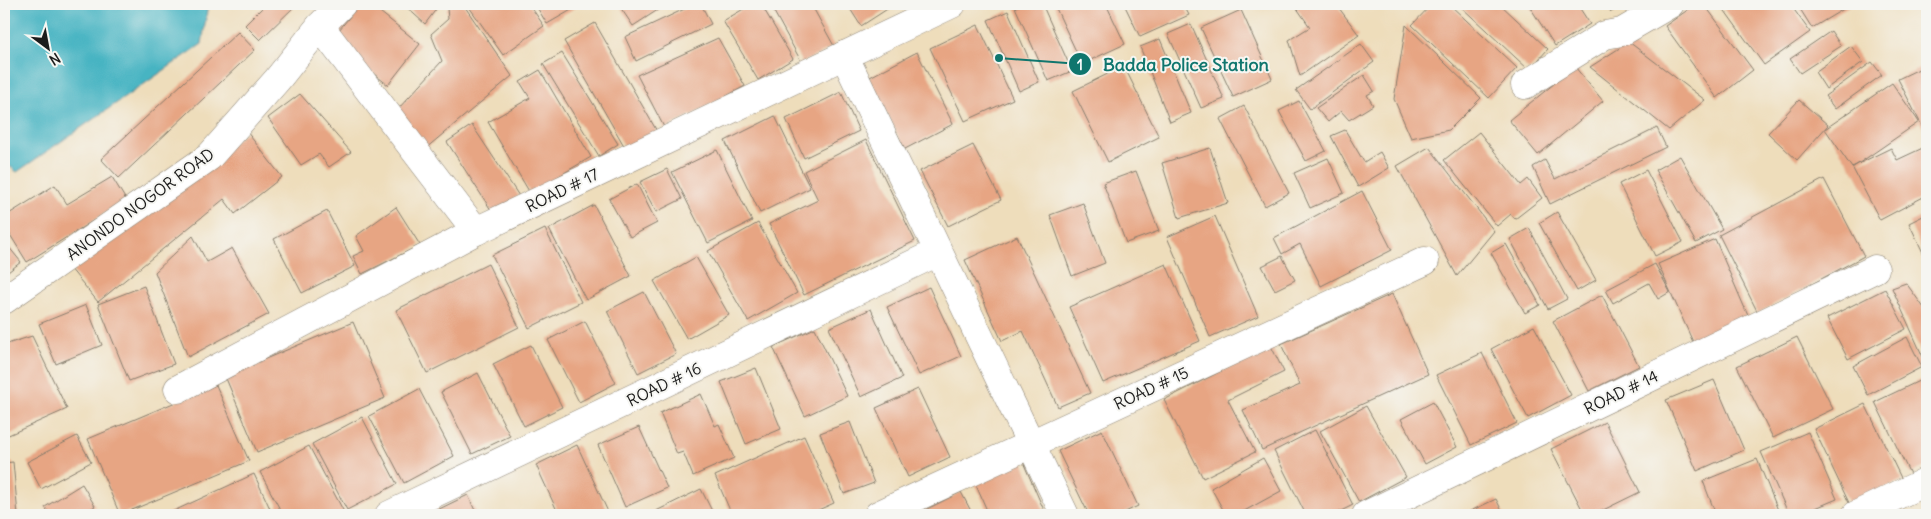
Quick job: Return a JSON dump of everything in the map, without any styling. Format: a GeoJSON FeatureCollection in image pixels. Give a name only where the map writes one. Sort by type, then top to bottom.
{"type":"FeatureCollection","features":[{"type":"Feature","properties":{"kind":"street","name":"ANONDO NOGOR ROAD"},"geometry":{"type":"LineString","coordinates":[[4,300],[209,157],[277,80],[320,26],[342,4]]}},
{"type":"Feature","properties":{"kind":"street","name":"ROAD # 17"},"geometry":{"type":"LineString","coordinates":[[178,389],[476,231],[952,4]]}},
{"type":"Feature","properties":{"kind":"street"},"geometry":{"type":"LineString","coordinates":[[1525,85],[1605,35],[1622,32],[1670,4]]}},
{"type":"Feature","properties":{"kind":"street"},"geometry":{"type":"LineString","coordinates":[[320,26],[476,231]]}},
{"type":"Feature","properties":{"kind":"street"},"geometry":{"type":"LineString","coordinates":[[844,55],[1065,515]]}},
{"type":"Feature","properties":{"kind":"street","name":"ROAD # 16"},"geometry":{"type":"LineString","coordinates":[[390,515],[938,252]]}},
{"type":"Feature","properties":{"kind":"street","name":"ROAD # 15"},"geometry":{"type":"LineString","coordinates":[[878,515],[1425,261]]}},
{"type":"Feature","properties":{"kind":"street","name":"ROAD # 14"},"geometry":{"type":"LineString","coordinates":[[1366,515],[1875,269]]}},
{"type":"Feature","properties":{"kind":"street"},"geometry":{"type":"LineString","coordinates":[[1856,515],[1927,481]]}},
{"type":"Feature","properties":{"kind":"water"},"geometry":{"type":"Polygon","coordinates":[[[4,4],[208,4],[202,44],[17,172],[4,162],[4,4]]]}},
{"type":"Feature","properties":{"kind":"building"},"geometry":{"type":"Polygon","coordinates":[[[266,4],[297,4],[260,40],[245,25],[266,4]]]}},
{"type":"Feature","properties":{"kind":"building"},"geometry":{"type":"Polygon","coordinates":[[[360,4],[370,4],[420,44],[388,85],[331,40],[360,4]]]}},
{"type":"Feature","properties":{"kind":"building"},"geometry":{"type":"Polygon","coordinates":[[[403,4],[440,4],[425,24],[403,4]]]}},
{"type":"Feature","properties":{"kind":"building"},"geometry":{"type":"Polygon","coordinates":[[[454,4],[463,4],[512,76],[425,149],[398,109],[442,61],[431,34],[448,19],[447,8],[454,4]]]}},
{"type":"Feature","properties":{"kind":"building"},"geometry":{"type":"Polygon","coordinates":[[[467,4],[529,4],[544,26],[503,55],[467,4]]]}},
{"type":"Feature","properties":{"kind":"building"},"geometry":{"type":"Polygon","coordinates":[[[535,4],[579,4],[580,5],[547,24],[535,4]]]}},
{"type":"Feature","properties":{"kind":"building"},"geometry":{"type":"Polygon","coordinates":[[[618,4],[667,4],[633,26],[618,4]]]}},
{"type":"Feature","properties":{"kind":"building"},"geometry":{"type":"Polygon","coordinates":[[[695,4],[701,4],[711,24],[636,61],[625,37],[695,4]]]}},
{"type":"Feature","properties":{"kind":"building"},"geometry":{"type":"Polygon","coordinates":[[[752,4],[761,4],[793,59],[758,80],[723,21],[752,4]]]}},
{"type":"Feature","properties":{"kind":"building"},"geometry":{"type":"Polygon","coordinates":[[[784,4],[811,4],[834,46],[802,63],[773,10],[784,4]]]}},
{"type":"Feature","properties":{"kind":"building"},"geometry":{"type":"Polygon","coordinates":[[[847,4],[890,4],[892,6],[861,26],[847,4]]]}},
{"type":"Feature","properties":{"kind":"building"},"geometry":{"type":"Polygon","coordinates":[[[1024,4],[1042,4],[1072,71],[1048,81],[1015,7],[1024,4]]]}},
{"type":"Feature","properties":{"kind":"building"},"geometry":{"type":"Polygon","coordinates":[[[1054,4],[1106,4],[1125,44],[1082,64],[1054,4]]]}},
{"type":"Feature","properties":{"kind":"building"},"geometry":{"type":"Polygon","coordinates":[[[1124,4],[1183,4],[1189,15],[1140,37],[1124,4]]]}},
{"type":"Feature","properties":{"kind":"building"},"geometry":{"type":"Polygon","coordinates":[[[1294,4],[1336,4],[1359,35],[1300,76],[1289,40],[1310,27],[1294,4]]]}},
{"type":"Feature","properties":{"kind":"building"},"geometry":{"type":"Polygon","coordinates":[[[1432,4],[1449,4],[1517,68],[1489,98],[1412,25],[1432,4]]]}},
{"type":"Feature","properties":{"kind":"building"},"geometry":{"type":"Polygon","coordinates":[[[1458,4],[1500,4],[1548,49],[1529,70],[1458,4]]]}},
{"type":"Feature","properties":{"kind":"building"},"geometry":{"type":"Polygon","coordinates":[[[1528,4],[1577,4],[1590,24],[1555,46],[1528,4]]]}},
{"type":"Feature","properties":{"kind":"building"},"geometry":{"type":"Polygon","coordinates":[[[1606,4],[1627,4],[1611,12],[1606,4]]]}},
{"type":"Feature","properties":{"kind":"building"},"geometry":{"type":"Polygon","coordinates":[[[1696,4],[1704,4],[1753,70],[1717,98],[1665,26],[1696,4]]]}},
{"type":"Feature","properties":{"kind":"building"},"geometry":{"type":"Polygon","coordinates":[[[1720,4],[1790,4],[1810,32],[1764,65],[1720,4]]]}},
{"type":"Feature","properties":{"kind":"building"},"geometry":{"type":"Polygon","coordinates":[[[1797,4],[1852,4],[1812,28],[1797,4]]]}},
{"type":"Feature","properties":{"kind":"building"},"geometry":{"type":"Polygon","coordinates":[[[1241,10],[1272,79],[1233,97],[1201,28],[1241,10]]]}},
{"type":"Feature","properties":{"kind":"building"},"geometry":{"type":"Polygon","coordinates":[[[1008,11],[1039,82],[1019,91],[988,20],[1008,11]]]}},
{"type":"Feature","properties":{"kind":"building"},"geometry":{"type":"Polygon","coordinates":[[[595,23],[658,133],[627,151],[564,41],[595,23]]]}},
{"type":"Feature","properties":{"kind":"building"},"geometry":{"type":"Polygon","coordinates":[[[1191,24],[1224,99],[1201,108],[1168,34],[1191,24]]]}},
{"type":"Feature","properties":{"kind":"building"},"geometry":{"type":"Polygon","coordinates":[[[978,25],[1013,99],[965,121],[930,48],[978,25]]]}},
{"type":"Feature","properties":{"kind":"building"},"geometry":{"type":"Polygon","coordinates":[[[1406,25],[1481,98],[1449,130],[1411,138],[1394,99],[1406,25]]]}},
{"type":"Feature","properties":{"kind":"building"},"geometry":{"type":"Polygon","coordinates":[[[1831,31],[1841,46],[1800,73],[1790,59],[1831,31]]]}},
{"type":"Feature","properties":{"kind":"building"},"geometry":{"type":"Polygon","coordinates":[[[238,32],[255,50],[119,178],[101,159],[238,32]]]}},
{"type":"Feature","properties":{"kind":"building"},"geometry":{"type":"Polygon","coordinates":[[[718,38],[745,86],[665,129],[637,75],[718,38]]]}},
{"type":"Feature","properties":{"kind":"building"},"geometry":{"type":"Polygon","coordinates":[[[1160,39],[1191,113],[1170,122],[1140,47],[1160,39]]]}},
{"type":"Feature","properties":{"kind":"building"},"geometry":{"type":"Polygon","coordinates":[[[1629,42],[1705,100],[1669,130],[1590,67],[1629,42]]]}},
{"type":"Feature","properties":{"kind":"building"},"geometry":{"type":"Polygon","coordinates":[[[1361,44],[1374,62],[1310,109],[1296,90],[1361,44]]]}},
{"type":"Feature","properties":{"kind":"building"},"geometry":{"type":"Polygon","coordinates":[[[1851,46],[1863,62],[1826,89],[1815,72],[1851,46]]]}},
{"type":"Feature","properties":{"kind":"building"},"geometry":{"type":"Polygon","coordinates":[[[917,52],[953,124],[905,149],[868,78],[917,52]]]}},
{"type":"Feature","properties":{"kind":"building"},"geometry":{"type":"Polygon","coordinates":[[[562,53],[618,144],[599,156],[543,64],[562,53]]]}},
{"type":"Feature","properties":{"kind":"building"},"geometry":{"type":"Polygon","coordinates":[[[1872,62],[1882,75],[1835,109],[1825,96],[1872,62]]]}},
{"type":"Feature","properties":{"kind":"building"},"geometry":{"type":"Polygon","coordinates":[[[1124,66],[1159,137],[1108,162],[1073,91],[1124,66]]]}},
{"type":"Feature","properties":{"kind":"building"},"geometry":{"type":"Polygon","coordinates":[[[1575,67],[1603,101],[1538,155],[1509,120],[1575,67]]]}},
{"type":"Feature","properties":{"kind":"building"},"geometry":{"type":"Polygon","coordinates":[[[1921,68],[1927,79],[1927,126],[1923,128],[1898,79],[1921,68]]]}},
{"type":"Feature","properties":{"kind":"building"},"geometry":{"type":"Polygon","coordinates":[[[540,70],[591,157],[530,193],[488,122],[530,98],[520,82],[540,70]]]}},
{"type":"Feature","properties":{"kind":"building"},"geometry":{"type":"Polygon","coordinates":[[[1364,75],[1374,91],[1367,95],[1373,105],[1349,120],[1341,111],[1328,122],[1316,108],[1364,75]]]}},
{"type":"Feature","properties":{"kind":"building"},"geometry":{"type":"Polygon","coordinates":[[[1892,83],[1919,122],[1852,168],[1825,129],[1892,83]]]}},
{"type":"Feature","properties":{"kind":"building"},"geometry":{"type":"Polygon","coordinates":[[[841,92],[859,131],[804,158],[786,119],[841,92]]]}},
{"type":"Feature","properties":{"kind":"building"},"geometry":{"type":"Polygon","coordinates":[[[300,94],[351,152],[329,167],[319,154],[301,165],[268,118],[300,94]]]}},
{"type":"Feature","properties":{"kind":"building"},"geometry":{"type":"Polygon","coordinates":[[[1799,100],[1828,125],[1797,160],[1768,133],[1799,100]]]}},
{"type":"Feature","properties":{"kind":"building"},"geometry":{"type":"Polygon","coordinates":[[[1299,101],[1326,151],[1306,161],[1279,111],[1299,101]]]}},
{"type":"Feature","properties":{"kind":"building"},"geometry":{"type":"Polygon","coordinates":[[[1244,106],[1289,193],[1265,206],[1220,119],[1244,106]]]}},
{"type":"Feature","properties":{"kind":"building"},"geometry":{"type":"Polygon","coordinates":[[[775,116],[810,188],[760,213],[725,141],[775,116]]]}},
{"type":"Feature","properties":{"kind":"building"},"geometry":{"type":"Polygon","coordinates":[[[472,125],[519,196],[493,213],[447,142],[472,125]]]}},
{"type":"Feature","properties":{"kind":"building"},"geometry":{"type":"Polygon","coordinates":[[[1657,128],[1666,147],[1550,204],[1533,167],[1545,160],[1555,179],[1657,128]]]}},
{"type":"Feature","properties":{"kind":"building"},"geometry":{"type":"Polygon","coordinates":[[[1345,130],[1364,162],[1380,152],[1389,168],[1358,187],[1331,136],[1345,130]]]}},
{"type":"Feature","properties":{"kind":"building"},"geometry":{"type":"Polygon","coordinates":[[[247,132],[282,177],[235,214],[224,199],[98,302],[70,268],[247,132]]]}},
{"type":"Feature","properties":{"kind":"building"},"geometry":{"type":"Polygon","coordinates":[[[1479,132],[1521,185],[1528,179],[1542,198],[1515,219],[1511,214],[1497,226],[1444,160],[1479,132]]]}},
{"type":"Feature","properties":{"kind":"building"},"geometry":{"type":"Polygon","coordinates":[[[866,140],[915,241],[804,295],[769,224],[818,200],[804,171],[866,140]]]}},
{"type":"Feature","properties":{"kind":"building"},"geometry":{"type":"Polygon","coordinates":[[[973,145],[1001,200],[948,226],[920,171],[973,145]]]}},
{"type":"Feature","properties":{"kind":"building"},"geometry":{"type":"Polygon","coordinates":[[[1927,146],[1927,195],[1880,220],[1852,167],[1891,148],[1897,160],[1927,146]]]}},
{"type":"Feature","properties":{"kind":"building"},"geometry":{"type":"Polygon","coordinates":[[[1429,147],[1494,231],[1457,276],[1397,166],[1429,147]]]}},
{"type":"Feature","properties":{"kind":"building"},"geometry":{"type":"Polygon","coordinates":[[[1210,148],[1228,203],[1179,218],[1162,163],[1210,148]]]}},
{"type":"Feature","properties":{"kind":"building"},"geometry":{"type":"Polygon","coordinates":[[[717,150],[752,221],[708,243],[672,172],[717,150]]]}},
{"type":"Feature","properties":{"kind":"building"},"geometry":{"type":"Polygon","coordinates":[[[1680,156],[1722,229],[1696,243],[1655,170],[1680,156]]]}},
{"type":"Feature","properties":{"kind":"building"},"geometry":{"type":"Polygon","coordinates":[[[1328,158],[1344,193],[1310,208],[1294,173],[1328,158]]]}},
{"type":"Feature","properties":{"kind":"building"},"geometry":{"type":"Polygon","coordinates":[[[667,169],[682,199],[656,212],[640,182],[667,169]]]}},
{"type":"Feature","properties":{"kind":"building"},"geometry":{"type":"Polygon","coordinates":[[[1646,170],[1683,242],[1655,256],[1619,184],[1646,170]]]}},
{"type":"Feature","properties":{"kind":"building"},"geometry":{"type":"Polygon","coordinates":[[[1136,171],[1159,231],[1126,243],[1103,183],[1136,171]]]}},
{"type":"Feature","properties":{"kind":"building"},"geometry":{"type":"Polygon","coordinates":[[[112,177],[126,200],[27,262],[4,225],[4,217],[55,185],[67,204],[112,177]]]}},
{"type":"Feature","properties":{"kind":"building"},"geometry":{"type":"Polygon","coordinates":[[[1824,179],[1864,256],[1758,313],[1719,235],[1824,179]]]}},
{"type":"Feature","properties":{"kind":"building"},"geometry":{"type":"Polygon","coordinates":[[[637,184],[657,223],[630,237],[609,199],[637,184]]]}},
{"type":"Feature","properties":{"kind":"building"},"geometry":{"type":"Polygon","coordinates":[[[1362,191],[1392,250],[1321,286],[1300,244],[1282,254],[1274,238],[1362,191]]]}},
{"type":"Feature","properties":{"kind":"building"},"geometry":{"type":"Polygon","coordinates":[[[1083,203],[1105,263],[1072,276],[1050,215],[1083,203]]]}},
{"type":"Feature","properties":{"kind":"building"},"geometry":{"type":"Polygon","coordinates":[[[594,205],[631,276],[586,300],[549,229],[594,205]]]}},
{"type":"Feature","properties":{"kind":"building"},"geometry":{"type":"Polygon","coordinates":[[[396,207],[420,245],[362,274],[353,256],[364,251],[356,236],[396,207]]]}},
{"type":"Feature","properties":{"kind":"building"},"geometry":{"type":"Polygon","coordinates":[[[327,211],[355,266],[302,293],[274,239],[327,211]]]}},
{"type":"Feature","properties":{"kind":"building"},"geometry":{"type":"Polygon","coordinates":[[[1557,212],[1596,280],[1577,291],[1539,223],[1557,212]]]}},
{"type":"Feature","properties":{"kind":"building"},"geometry":{"type":"Polygon","coordinates":[[[1927,214],[1927,261],[1909,223],[1927,214]]]}},
{"type":"Feature","properties":{"kind":"building"},"geometry":{"type":"Polygon","coordinates":[[[1215,216],[1258,316],[1210,337],[1167,237],[1215,216]]]}},
{"type":"Feature","properties":{"kind":"building"},"geometry":{"type":"Polygon","coordinates":[[[758,223],[797,293],[748,321],[708,251],[758,223]]]}},
{"type":"Feature","properties":{"kind":"building"},"geometry":{"type":"Polygon","coordinates":[[[1529,228],[1567,299],[1548,309],[1510,239],[1529,228]]]}},
{"type":"Feature","properties":{"kind":"building"},"geometry":{"type":"Polygon","coordinates":[[[545,229],[581,302],[529,328],[492,255],[545,229]]]}},
{"type":"Feature","properties":{"kind":"building"},"geometry":{"type":"Polygon","coordinates":[[[193,236],[207,262],[232,248],[269,314],[188,357],[155,272],[193,236]]]}},
{"type":"Feature","properties":{"kind":"building"},"geometry":{"type":"Polygon","coordinates":[[[1017,236],[1090,393],[1058,407],[1023,331],[1002,341],[965,260],[1017,236]]]}},
{"type":"Feature","properties":{"kind":"building"},"geometry":{"type":"Polygon","coordinates":[[[1715,239],[1749,318],[1693,342],[1658,264],[1715,239]]]}},
{"type":"Feature","properties":{"kind":"building"},"geometry":{"type":"Polygon","coordinates":[[[4,241],[21,262],[4,275],[4,241]]]}},
{"type":"Feature","properties":{"kind":"building"},"geometry":{"type":"Polygon","coordinates":[[[1506,244],[1540,305],[1525,313],[1491,253],[1506,244]]]}},
{"type":"Feature","properties":{"kind":"building"},"geometry":{"type":"Polygon","coordinates":[[[1282,256],[1295,280],[1275,290],[1262,266],[1282,256]]]}},
{"type":"Feature","properties":{"kind":"building"},"geometry":{"type":"Polygon","coordinates":[[[696,257],[729,315],[687,339],[654,281],[696,257]]]}},
{"type":"Feature","properties":{"kind":"building"},"geometry":{"type":"Polygon","coordinates":[[[488,264],[519,327],[427,373],[396,310],[488,264]]]}},
{"type":"Feature","properties":{"kind":"building"},"geometry":{"type":"Polygon","coordinates":[[[1166,264],[1200,341],[1103,383],[1069,307],[1166,264]]]}},
{"type":"Feature","properties":{"kind":"building"},"geometry":{"type":"Polygon","coordinates":[[[1655,264],[1670,292],[1658,299],[1649,283],[1613,303],[1606,290],[1655,264]]]}},
{"type":"Feature","properties":{"kind":"building"},"geometry":{"type":"Polygon","coordinates":[[[1906,283],[1927,312],[1927,366],[1892,288],[1906,283]]]}},
{"type":"Feature","properties":{"kind":"building"},"geometry":{"type":"Polygon","coordinates":[[[144,286],[174,364],[129,381],[98,304],[144,286]]]}},
{"type":"Feature","properties":{"kind":"building"},"geometry":{"type":"Polygon","coordinates":[[[929,287],[961,356],[919,375],[887,307],[929,287]]]}},
{"type":"Feature","properties":{"kind":"building"},"geometry":{"type":"Polygon","coordinates":[[[1885,289],[1906,329],[1848,359],[1827,318],[1885,289]]]}},
{"type":"Feature","properties":{"kind":"building"},"geometry":{"type":"Polygon","coordinates":[[[644,292],[676,354],[638,373],[607,311],[644,292]]]}},
{"type":"Feature","properties":{"kind":"building"},"geometry":{"type":"Polygon","coordinates":[[[1392,294],[1428,374],[1262,450],[1243,410],[1300,385],[1281,344],[1392,294]]]}},
{"type":"Feature","properties":{"kind":"building"},"geometry":{"type":"Polygon","coordinates":[[[1602,295],[1639,366],[1589,391],[1553,321],[1602,295]]]}},
{"type":"Feature","properties":{"kind":"building"},"geometry":{"type":"Polygon","coordinates":[[[86,305],[102,345],[56,364],[39,324],[86,305]]]}},
{"type":"Feature","properties":{"kind":"building"},"geometry":{"type":"Polygon","coordinates":[[[871,309],[902,378],[861,397],[829,328],[871,309]]]}},
{"type":"Feature","properties":{"kind":"building"},"geometry":{"type":"Polygon","coordinates":[[[585,321],[616,383],[579,402],[548,340],[585,321]]]}},
{"type":"Feature","properties":{"kind":"building"},"geometry":{"type":"Polygon","coordinates":[[[353,322],[385,398],[257,452],[225,376],[353,322]]]}},
{"type":"Feature","properties":{"kind":"building"},"geometry":{"type":"Polygon","coordinates":[[[1534,326],[1571,395],[1528,418],[1491,349],[1534,326]]]}},
{"type":"Feature","properties":{"kind":"building"},"geometry":{"type":"Polygon","coordinates":[[[815,328],[847,396],[805,416],[773,347],[815,328]]]}},
{"type":"Feature","properties":{"kind":"building"},"geometry":{"type":"Polygon","coordinates":[[[32,336],[67,409],[4,437],[4,345],[32,336]]]}},
{"type":"Feature","properties":{"kind":"building"},"geometry":{"type":"Polygon","coordinates":[[[1797,337],[1833,409],[1773,438],[1737,366],[1797,337]]]}},
{"type":"Feature","properties":{"kind":"building"},"geometry":{"type":"Polygon","coordinates":[[[1907,337],[1922,367],[1868,395],[1853,366],[1907,337]]]}},
{"type":"Feature","properties":{"kind":"building"},"geometry":{"type":"Polygon","coordinates":[[[531,345],[562,407],[524,426],[493,364],[531,345]]]}},
{"type":"Feature","properties":{"kind":"building"},"geometry":{"type":"Polygon","coordinates":[[[1271,346],[1284,372],[1228,400],[1255,452],[1203,478],[1164,400],[1271,346]]]}},
{"type":"Feature","properties":{"kind":"building"},"geometry":{"type":"Polygon","coordinates":[[[1482,353],[1517,423],[1471,445],[1436,375],[1482,353]]]}},
{"type":"Feature","properties":{"kind":"building"},"geometry":{"type":"Polygon","coordinates":[[[756,368],[781,429],[746,444],[721,382],[756,368]]]}},
{"type":"Feature","properties":{"kind":"building"},"geometry":{"type":"Polygon","coordinates":[[[478,373],[510,436],[472,454],[441,392],[478,373]]]}},
{"type":"Feature","properties":{"kind":"building"},"geometry":{"type":"Polygon","coordinates":[[[1714,380],[1744,450],[1697,471],[1666,400],[1714,380]]]}},
{"type":"Feature","properties":{"kind":"building"},"geometry":{"type":"Polygon","coordinates":[[[1921,380],[1927,393],[1927,466],[1910,474],[1875,402],[1921,380]]]}},
{"type":"Feature","properties":{"kind":"building"},"geometry":{"type":"Polygon","coordinates":[[[216,385],[249,461],[120,515],[88,439],[216,385]]]}},
{"type":"Feature","properties":{"kind":"building"},"geometry":{"type":"Polygon","coordinates":[[[419,389],[454,456],[404,483],[369,416],[419,389]]]}},
{"type":"Feature","properties":{"kind":"building"},"geometry":{"type":"Polygon","coordinates":[[[918,389],[950,457],[908,477],[876,408],[918,389]]]}},
{"type":"Feature","properties":{"kind":"building"},"geometry":{"type":"Polygon","coordinates":[[[701,394],[715,426],[719,424],[734,458],[693,476],[683,452],[677,454],[660,413],[701,394]]]}},
{"type":"Feature","properties":{"kind":"building"},"geometry":{"type":"Polygon","coordinates":[[[1433,402],[1457,447],[1425,464],[1401,419],[1433,402]]]}},
{"type":"Feature","properties":{"kind":"building"},"geometry":{"type":"Polygon","coordinates":[[[1865,404],[1902,480],[1850,505],[1814,429],[1865,404]]]}},
{"type":"Feature","properties":{"kind":"building"},"geometry":{"type":"Polygon","coordinates":[[[1366,406],[1406,477],[1359,502],[1320,431],[1366,406]]]}},
{"type":"Feature","properties":{"kind":"building"},"geometry":{"type":"Polygon","coordinates":[[[362,417],[397,484],[347,510],[312,444],[362,417]]]}},
{"type":"Feature","properties":{"kind":"building"},"geometry":{"type":"Polygon","coordinates":[[[850,422],[874,483],[844,494],[820,433],[850,422]]]}},
{"type":"Feature","properties":{"kind":"building"},"geometry":{"type":"Polygon","coordinates":[[[1605,422],[1640,492],[1593,515],[1585,515],[1551,449],[1605,422]]]}},
{"type":"Feature","properties":{"kind":"building"},"geometry":{"type":"Polygon","coordinates":[[[639,427],[667,488],[625,507],[598,445],[639,427]]]}},
{"type":"Feature","properties":{"kind":"building"},"geometry":{"type":"Polygon","coordinates":[[[1102,430],[1138,506],[1119,515],[1089,515],[1058,451],[1102,430]]]}},
{"type":"Feature","properties":{"kind":"building"},"geometry":{"type":"Polygon","coordinates":[[[1315,430],[1353,505],[1333,515],[1306,515],[1274,451],[1315,430]]]}},
{"type":"Feature","properties":{"kind":"building"},"geometry":{"type":"Polygon","coordinates":[[[1808,432],[1837,499],[1799,515],[1789,515],[1761,452],[1808,432]]]}},
{"type":"Feature","properties":{"kind":"building"},"geometry":{"type":"Polygon","coordinates":[[[77,436],[91,462],[41,489],[27,462],[77,436]]]}},
{"type":"Feature","properties":{"kind":"building"},"geometry":{"type":"Polygon","coordinates":[[[804,436],[834,503],[807,515],[732,515],[715,476],[804,436]]]}},
{"type":"Feature","properties":{"kind":"building"},"geometry":{"type":"Polygon","coordinates":[[[577,445],[609,514],[559,515],[536,465],[577,445]]]}},
{"type":"Feature","properties":{"kind":"building"},"geometry":{"type":"Polygon","coordinates":[[[309,446],[344,512],[339,515],[283,515],[260,472],[309,446]]]}},
{"type":"Feature","properties":{"kind":"building"},"geometry":{"type":"Polygon","coordinates":[[[1263,458],[1281,491],[1237,515],[1226,515],[1211,488],[1263,458]]]}},
{"type":"Feature","properties":{"kind":"building"},"geometry":{"type":"Polygon","coordinates":[[[1757,459],[1780,515],[1716,515],[1703,481],[1757,459]]]}},
{"type":"Feature","properties":{"kind":"building"},"geometry":{"type":"Polygon","coordinates":[[[13,462],[18,515],[4,515],[4,463],[13,462]]]}},
{"type":"Feature","properties":{"kind":"building"},"geometry":{"type":"Polygon","coordinates":[[[1023,462],[1046,515],[989,515],[975,483],[1023,462]]]}},
{"type":"Feature","properties":{"kind":"building"},"geometry":{"type":"Polygon","coordinates":[[[254,474],[273,515],[165,515],[254,474]]]}},
{"type":"Feature","properties":{"kind":"building"},"geometry":{"type":"Polygon","coordinates":[[[82,484],[95,506],[81,515],[50,515],[45,507],[82,484]]]}},
{"type":"Feature","properties":{"kind":"building"},"geometry":{"type":"Polygon","coordinates":[[[701,489],[714,515],[648,515],[701,489]]]}},
{"type":"Feature","properties":{"kind":"building"},"geometry":{"type":"Polygon","coordinates":[[[961,492],[973,515],[920,515],[919,513],[961,492]]]}},
{"type":"Feature","properties":{"kind":"building"},"geometry":{"type":"Polygon","coordinates":[[[468,495],[477,515],[427,515],[468,495]]]}},
{"type":"Feature","properties":{"kind":"building"},"geometry":{"type":"Polygon","coordinates":[[[1496,499],[1504,515],[1462,515],[1496,499]]]}},
{"type":"Feature","properties":{"kind":"place","name":"Badda Police Station"},"geometry":{"type":"Point","coordinates":[999,58]}}]}
